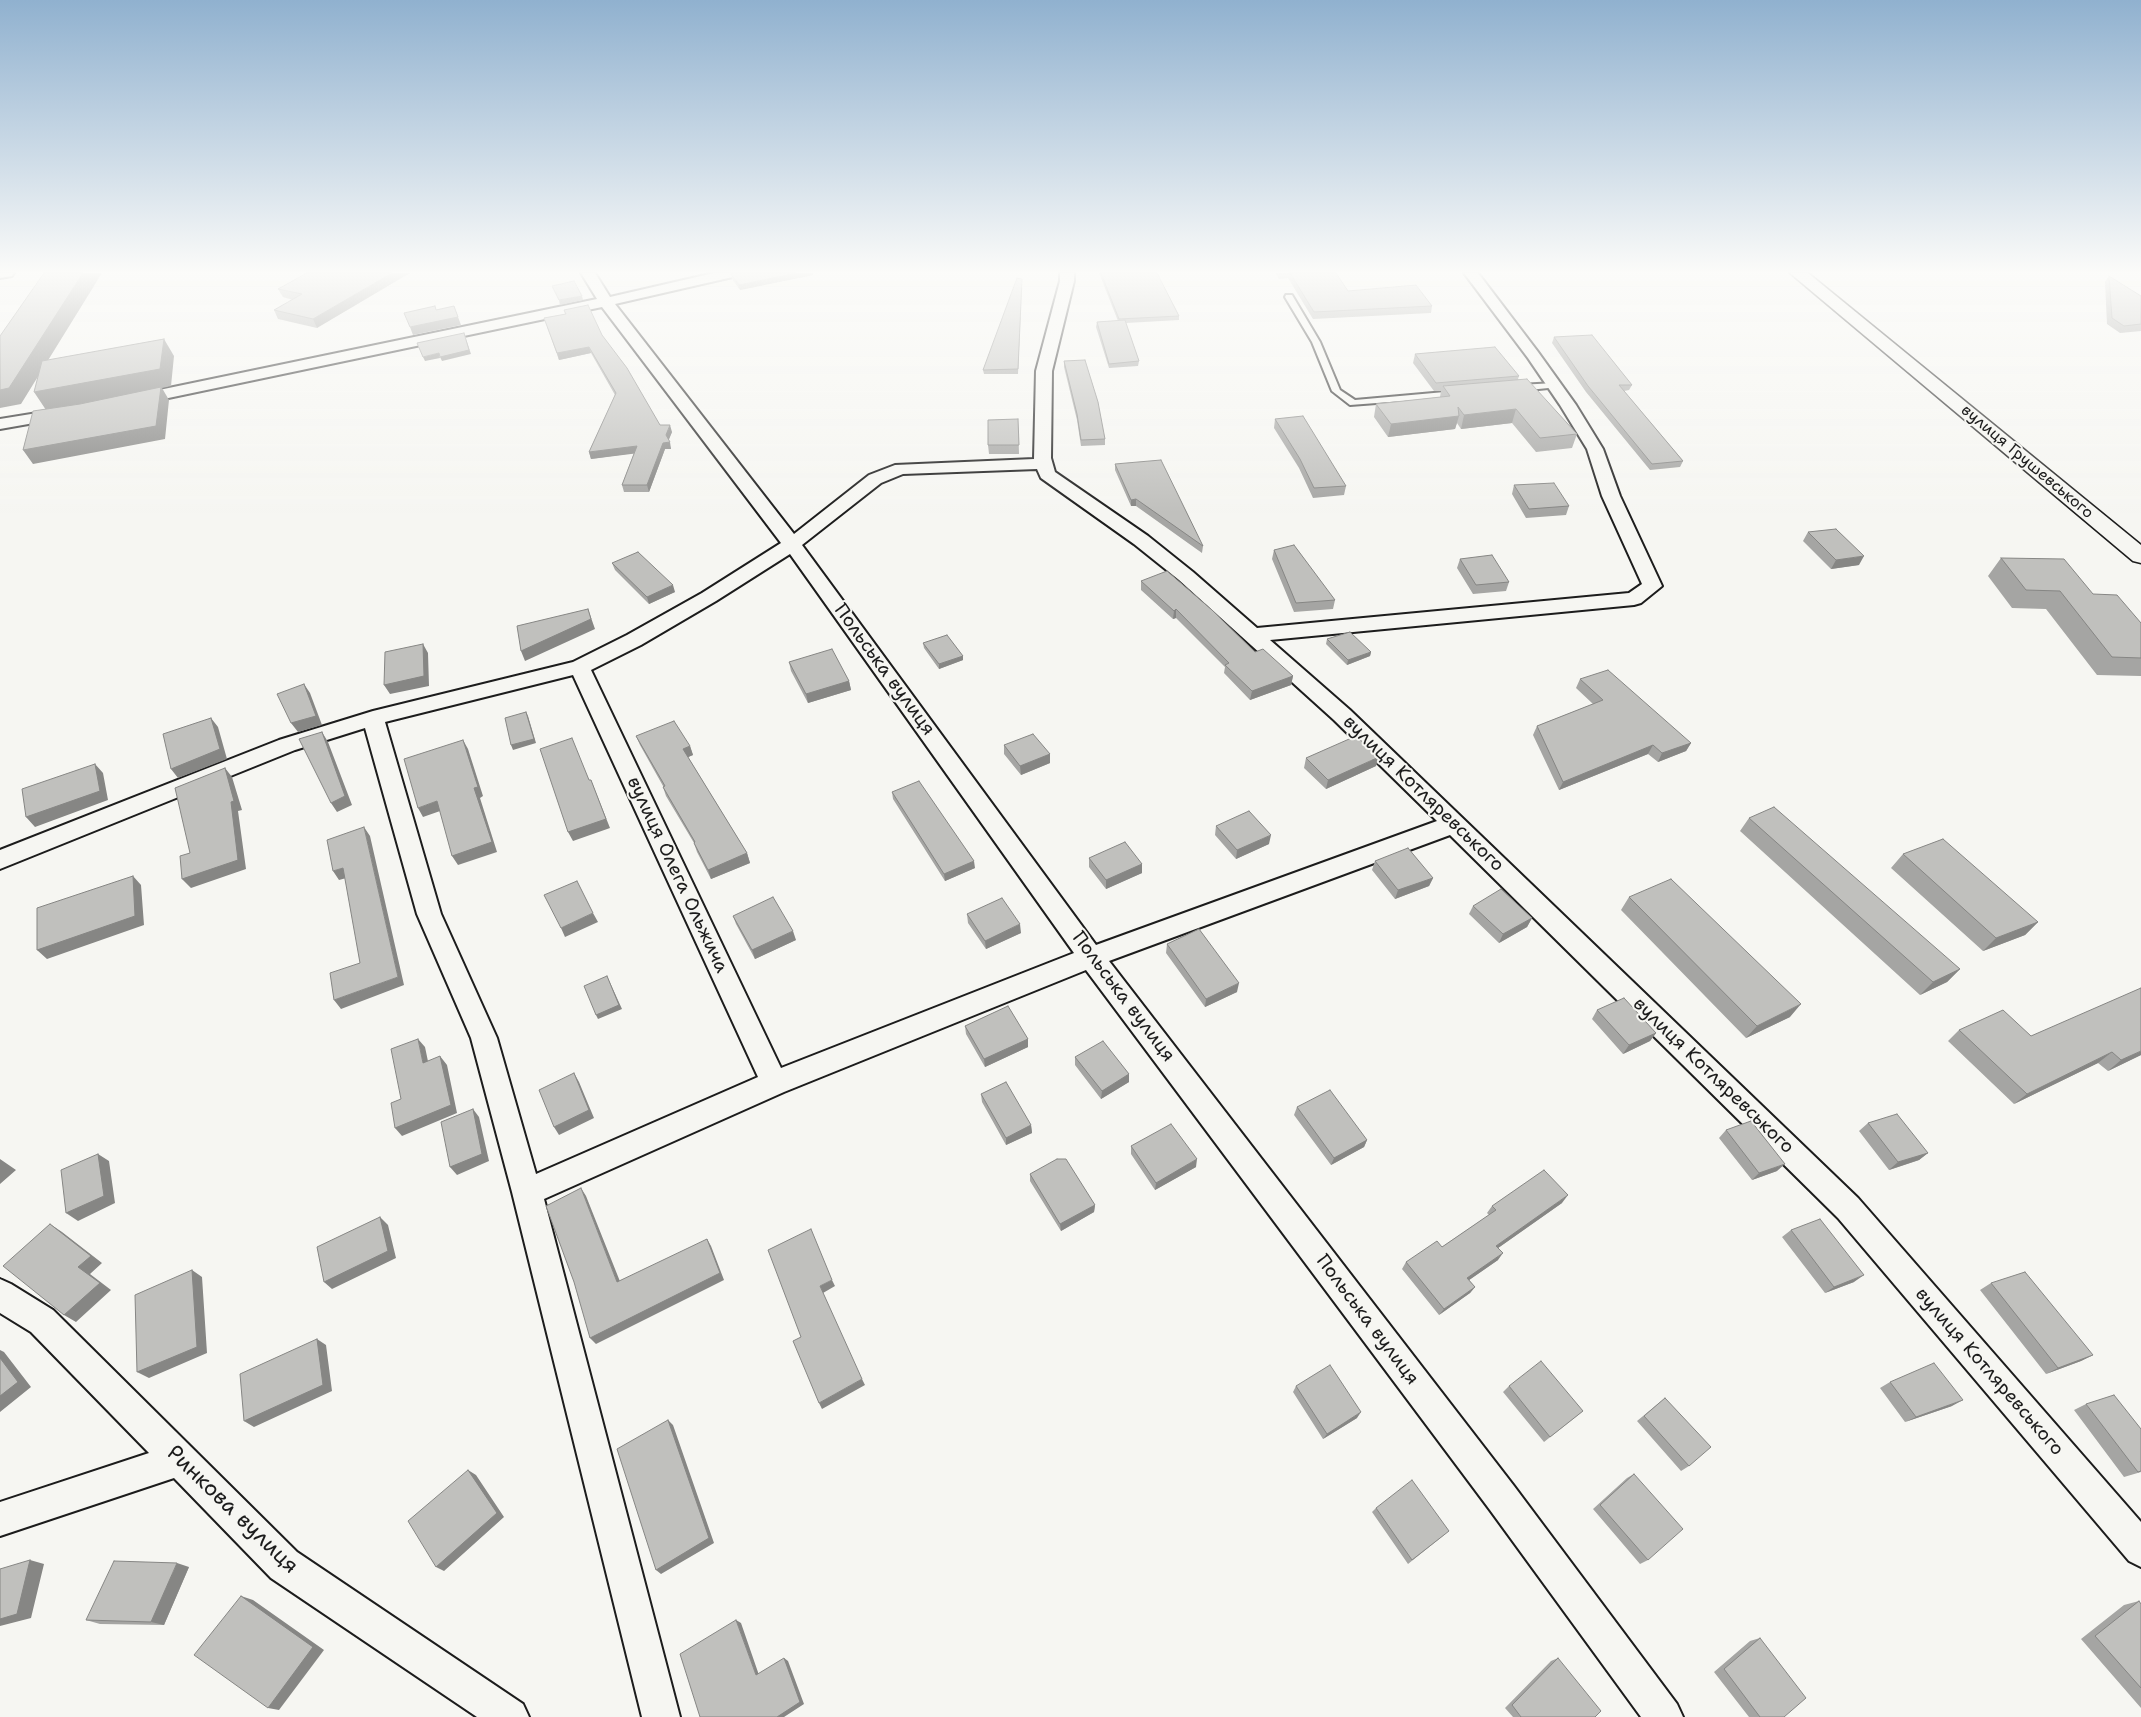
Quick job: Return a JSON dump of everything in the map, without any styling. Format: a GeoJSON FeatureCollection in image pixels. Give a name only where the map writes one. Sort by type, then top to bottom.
{"type":"FeatureCollection","features":[{"type":"Feature","properties":{"kind":"main road","name":"вулиця Грушевського"},"geometry":{"type":"LineString","coordinates":[[1895,353],[2141,556]]}},
{"type":"Feature","properties":{"kind":"street"},"geometry":{"type":"LineString","coordinates":[[118,404],[361,353]]}},
{"type":"Feature","properties":{"kind":"street","name":"Польська вулиця"},"geometry":{"type":"LineString","coordinates":[[645,353],[792,544],[1091,957],[1502,1498],[1664,1717]]}},
{"type":"Feature","properties":{"kind":"street"},"geometry":{"type":"LineString","coordinates":[[0,860],[287,745],[372,718],[579,667],[634,640],[709,597],[792,544],[875,479],[901,469],[1044,464],[1044,371],[1049,353]]}},
{"type":"Feature","properties":{"kind":"street"},"geometry":{"type":"LineString","coordinates":[[1252,635],[1634,599],[1652,586],[1612,496],[1596,450],[1554,385],[1531,353]]}},
{"type":"Feature","properties":{"kind":"street"},"geometry":{"type":"LineString","coordinates":[[0,424],[79,411]]}},
{"type":"Feature","properties":{"kind":"street","name":"вулиця Котляревського"},"geometry":{"type":"LineString","coordinates":[[1044,464],[1047,474],[1141,540],[1186,576],[1342,715],[1848,1208],[2141,1549]]}},
{"type":"Feature","properties":{"kind":"street","name":"вулиця Олега Ольжича"},"geometry":{"type":"LineString","coordinates":[[579,667],[774,1083]]}},
{"type":"Feature","properties":{"kind":"street"},"geometry":{"type":"LineString","coordinates":[[372,718],[429,914],[484,1038],[527,1192],[661,1717]]}},
{"type":"Feature","properties":{"kind":"street"},"geometry":{"type":"LineString","coordinates":[[527,1192],[774,1083],[1091,957],[1455,824]]}},
{"type":"Feature","properties":{"kind":"street","name":"Ринкова вулиця"},"geometry":{"type":"LineString","coordinates":[[0,1295],[42,1321],[284,1565],[510,1717]]}},
{"type":"Feature","properties":{"kind":"street"},"geometry":{"type":"LineString","coordinates":[[0,1519],[179,1460]]}},
{"type":"Feature","properties":{"kind":"lane"},"geometry":{"type":"LineString","coordinates":[[1321,353],[1336,391],[1353,403],[1468,393]]}},
{"type":"Feature","properties":{"kind":"lane"},"geometry":{"type":"LineString","coordinates":[[1507,390],[1554,385]]}},
{"type":"Feature","properties":{"kind":"building"},"geometry":{"type":"Polygon","coordinates":[[[0,353],[31,353],[9,388],[0,390],[0,353]]]}},
{"type":"Feature","properties":{"kind":"building"},"geometry":{"type":"Polygon","coordinates":[[[86,353],[162,353],[160,369],[34,392],[42,361],[86,353]]]}},
{"type":"Feature","properties":{"kind":"building"},"geometry":{"type":"Polygon","coordinates":[[[421,353],[438,353],[423,357],[421,353]]]}},
{"type":"Feature","properties":{"kind":"building"},"geometry":{"type":"Polygon","coordinates":[[[439,353],[456,353],[440,357],[439,353]]]}},
{"type":"Feature","properties":{"kind":"building"},"geometry":{"type":"Polygon","coordinates":[[[593,353],[616,353],[627,368],[660,425],[670,425],[666,435],[670,442],[663,443],[647,485],[622,485],[637,446],[589,452],[616,393],[593,353]]]}},
{"type":"Feature","properties":{"kind":"building"},"geometry":{"type":"Polygon","coordinates":[[[989,353],[1019,353],[1018,369],[983,370],[989,353]]]}},
{"type":"Feature","properties":{"kind":"building"},"geometry":{"type":"Polygon","coordinates":[[[1106,353],[1136,353],[1139,361],[1109,364],[1106,353]]]}},
{"type":"Feature","properties":{"kind":"building"},"geometry":{"type":"Polygon","coordinates":[[[1500,353],[1519,376],[1436,383],[1415,354],[1500,353]]]}},
{"type":"Feature","properties":{"kind":"building"},"geometry":{"type":"Polygon","coordinates":[[[1565,353],[1607,353],[1632,385],[1619,385],[1683,461],[1652,464],[1588,386],[1565,353]]]}},
{"type":"Feature","properties":{"kind":"building"},"geometry":{"type":"Polygon","coordinates":[[[1085,360],[1098,402],[1105,439],[1081,440],[1077,414],[1064,361],[1085,360]]]}},
{"type":"Feature","properties":{"kind":"building"},"geometry":{"type":"Polygon","coordinates":[[[1527,379],[1577,434],[1540,438],[1516,409],[1464,415],[1458,407],[1459,416],[1391,424],[1376,404],[1450,396],[1443,386],[1527,379]]]}},
{"type":"Feature","properties":{"kind":"building"},"geometry":{"type":"Polygon","coordinates":[[[161,387],[156,426],[23,450],[33,411],[80,404],[161,387]]]}},
{"type":"Feature","properties":{"kind":"building"},"geometry":{"type":"Polygon","coordinates":[[[1303,416],[1346,486],[1314,488],[1300,459],[1275,419],[1303,416]]]}},
{"type":"Feature","properties":{"kind":"building"},"geometry":{"type":"Polygon","coordinates":[[[1018,419],[1019,445],[988,445],[988,420],[1018,419]]]}},
{"type":"Feature","properties":{"kind":"building"},"geometry":{"type":"Polygon","coordinates":[[[1161,460],[1203,546],[1136,499],[1131,500],[1115,464],[1161,460]]]}},
{"type":"Feature","properties":{"kind":"building"},"geometry":{"type":"Polygon","coordinates":[[[1554,483],[1569,506],[1529,509],[1514,485],[1554,483]]]}},
{"type":"Feature","properties":{"kind":"building"},"geometry":{"type":"Polygon","coordinates":[[[1836,529],[1864,556],[1836,560],[1808,532],[1836,529]]]}},
{"type":"Feature","properties":{"kind":"building"},"geometry":{"type":"Polygon","coordinates":[[[1294,545],[1335,600],[1296,603],[1274,550],[1294,545]]]}},
{"type":"Feature","properties":{"kind":"building"},"geometry":{"type":"Polygon","coordinates":[[[638,552],[673,585],[647,597],[612,563],[638,552]]]}},
{"type":"Feature","properties":{"kind":"building"},"geometry":{"type":"Polygon","coordinates":[[[1492,555],[1509,582],[1476,585],[1460,559],[1492,555]]]}},
{"type":"Feature","properties":{"kind":"building"},"geometry":{"type":"Polygon","coordinates":[[[2001,558],[2064,559],[2093,594],[2117,595],[2141,623],[2141,658],[2112,657],[2060,591],[2026,590],[2001,558]]]}},
{"type":"Feature","properties":{"kind":"building"},"geometry":{"type":"Polygon","coordinates":[[[1167,571],[1212,610],[1255,652],[1263,649],[1293,676],[1252,691],[1225,665],[1229,663],[1176,609],[1174,611],[1141,581],[1167,571]]]}},
{"type":"Feature","properties":{"kind":"building"},"geometry":{"type":"Polygon","coordinates":[[[588,609],[591,619],[521,651],[517,626],[588,609]]]}},
{"type":"Feature","properties":{"kind":"building"},"geometry":{"type":"Polygon","coordinates":[[[1350,632],[1371,652],[1348,660],[1327,639],[1350,632]]]}},
{"type":"Feature","properties":{"kind":"building"},"geometry":{"type":"Polygon","coordinates":[[[947,635],[963,656],[939,664],[923,643],[947,635]]]}},
{"type":"Feature","properties":{"kind":"building"},"geometry":{"type":"Polygon","coordinates":[[[423,644],[424,676],[384,685],[385,652],[423,644]]]}},
{"type":"Feature","properties":{"kind":"building"},"geometry":{"type":"Polygon","coordinates":[[[832,649],[849,681],[806,694],[789,662],[832,649]]]}},
{"type":"Feature","properties":{"kind":"building"},"geometry":{"type":"Polygon","coordinates":[[[1608,670],[1691,743],[1662,753],[1653,745],[1563,782],[1537,726],[1603,700],[1580,679],[1608,670]]]}},
{"type":"Feature","properties":{"kind":"building"},"geometry":{"type":"Polygon","coordinates":[[[304,684],[316,716],[291,723],[277,694],[304,684]]]}},
{"type":"Feature","properties":{"kind":"building"},"geometry":{"type":"Polygon","coordinates":[[[526,712],[534,739],[511,745],[505,718],[526,712]]]}},
{"type":"Feature","properties":{"kind":"building"},"geometry":{"type":"Polygon","coordinates":[[[211,718],[220,749],[171,769],[163,734],[211,718]]]}},
{"type":"Feature","properties":{"kind":"building"},"geometry":{"type":"Polygon","coordinates":[[[674,721],[690,746],[683,749],[747,853],[708,870],[695,842],[663,787],[665,786],[636,736],[674,721]]]}},
{"type":"Feature","properties":{"kind":"building"},"geometry":{"type":"Polygon","coordinates":[[[322,732],[345,796],[331,803],[299,739],[322,732]]]}},
{"type":"Feature","properties":{"kind":"building"},"geometry":{"type":"Polygon","coordinates":[[[1033,734],[1050,754],[1020,766],[1004,745],[1033,734]]]}},
{"type":"Feature","properties":{"kind":"building"},"geometry":{"type":"Polygon","coordinates":[[[1356,736],[1379,757],[1328,780],[1306,758],[1356,736]]]}},
{"type":"Feature","properties":{"kind":"building"},"geometry":{"type":"Polygon","coordinates":[[[572,738],[606,819],[568,832],[540,749],[572,738]]]}},
{"type":"Feature","properties":{"kind":"building"},"geometry":{"type":"Polygon","coordinates":[[[463,740],[478,787],[474,788],[492,842],[452,856],[437,801],[418,808],[404,759],[463,740]]]}},
{"type":"Feature","properties":{"kind":"building"},"geometry":{"type":"Polygon","coordinates":[[[95,764],[100,791],[26,817],[22,789],[95,764]]]}},
{"type":"Feature","properties":{"kind":"building"},"geometry":{"type":"Polygon","coordinates":[[[225,768],[234,801],[231,802],[238,860],[182,879],[180,856],[190,853],[175,788],[225,768]]]}},
{"type":"Feature","properties":{"kind":"building"},"geometry":{"type":"Polygon","coordinates":[[[919,781],[974,861],[944,874],[892,792],[919,781]]]}},
{"type":"Feature","properties":{"kind":"building"},"geometry":{"type":"Polygon","coordinates":[[[1774,807],[1960,969],[1933,982],[1749,818],[1774,807]]]}},
{"type":"Feature","properties":{"kind":"building"},"geometry":{"type":"Polygon","coordinates":[[[1249,811],[1271,835],[1237,850],[1216,826],[1249,811]]]}},
{"type":"Feature","properties":{"kind":"building"},"geometry":{"type":"Polygon","coordinates":[[[364,827],[398,977],[334,1000],[330,973],[360,963],[343,868],[333,871],[327,840],[364,827]]]}},
{"type":"Feature","properties":{"kind":"building"},"geometry":{"type":"Polygon","coordinates":[[[1943,839],[2038,922],[1996,938],[1903,854],[1943,839]]]}},
{"type":"Feature","properties":{"kind":"building"},"geometry":{"type":"Polygon","coordinates":[[[1125,842],[1142,864],[1106,880],[1089,858],[1125,842]]]}},
{"type":"Feature","properties":{"kind":"building"},"geometry":{"type":"Polygon","coordinates":[[[1408,848],[1433,878],[1398,890],[1375,861],[1408,848]]]}},
{"type":"Feature","properties":{"kind":"building"},"geometry":{"type":"Polygon","coordinates":[[[133,876],[135,916],[37,950],[37,908],[133,876]]]}},
{"type":"Feature","properties":{"kind":"building"},"geometry":{"type":"Polygon","coordinates":[[[1671,879],[1801,1004],[1757,1026],[1629,897],[1671,879]]]}},
{"type":"Feature","properties":{"kind":"building"},"geometry":{"type":"Polygon","coordinates":[[[577,881],[593,913],[561,928],[544,895],[577,881]]]}},
{"type":"Feature","properties":{"kind":"building"},"geometry":{"type":"Polygon","coordinates":[[[1501,889],[1532,918],[1503,934],[1473,906],[1501,889]]]}},
{"type":"Feature","properties":{"kind":"building"},"geometry":{"type":"Polygon","coordinates":[[[773,897],[793,931],[752,950],[733,916],[773,897]]]}},
{"type":"Feature","properties":{"kind":"building"},"geometry":{"type":"Polygon","coordinates":[[[1002,898],[1020,924],[985,941],[967,914],[1002,898]]]}},
{"type":"Feature","properties":{"kind":"building"},"geometry":{"type":"Polygon","coordinates":[[[1199,929],[1239,983],[1206,999],[1167,944],[1199,929]]]}},
{"type":"Feature","properties":{"kind":"building"},"geometry":{"type":"Polygon","coordinates":[[[607,976],[619,1005],[596,1015],[584,986],[607,976]]]}},
{"type":"Feature","properties":{"kind":"building"},"geometry":{"type":"Polygon","coordinates":[[[2141,988],[2141,1051],[2121,1060],[2112,1052],[2027,1094],[1959,1030],[2003,1010],[2031,1036],[2141,988]]]}},
{"type":"Feature","properties":{"kind":"building"},"geometry":{"type":"Polygon","coordinates":[[[1624,998],[1656,1033],[1629,1045],[1597,1010],[1624,998]]]}},
{"type":"Feature","properties":{"kind":"building"},"geometry":{"type":"Polygon","coordinates":[[[1008,1006],[1028,1039],[984,1059],[965,1026],[1008,1006]]]}},
{"type":"Feature","properties":{"kind":"building"},"geometry":{"type":"Polygon","coordinates":[[[418,1039],[423,1063],[440,1056],[451,1105],[395,1128],[391,1103],[401,1099],[391,1049],[418,1039]]]}},
{"type":"Feature","properties":{"kind":"building"},"geometry":{"type":"Polygon","coordinates":[[[1103,1041],[1129,1074],[1102,1091],[1075,1057],[1103,1041]]]}},
{"type":"Feature","properties":{"kind":"building"},"geometry":{"type":"Polygon","coordinates":[[[574,1073],[589,1110],[554,1127],[539,1090],[574,1073]]]}},
{"type":"Feature","properties":{"kind":"building"},"geometry":{"type":"Polygon","coordinates":[[[1006,1082],[1031,1125],[1006,1138],[981,1094],[1006,1082]]]}},
{"type":"Feature","properties":{"kind":"building"},"geometry":{"type":"Polygon","coordinates":[[[1330,1090],[1367,1140],[1334,1158],[1297,1107],[1330,1090]]]}},
{"type":"Feature","properties":{"kind":"building"},"geometry":{"type":"Polygon","coordinates":[[[473,1109],[482,1154],[450,1167],[441,1122],[473,1109]]]}},
{"type":"Feature","properties":{"kind":"building"},"geometry":{"type":"Polygon","coordinates":[[[1897,1114],[1928,1153],[1898,1162],[1868,1123],[1897,1114]]]}},
{"type":"Feature","properties":{"kind":"building"},"geometry":{"type":"Polygon","coordinates":[[[1751,1121],[1785,1164],[1759,1173],[1726,1130],[1751,1121]]]}},
{"type":"Feature","properties":{"kind":"building"},"geometry":{"type":"Polygon","coordinates":[[[1171,1124],[1197,1159],[1156,1183],[1131,1146],[1171,1124]]]}},
{"type":"Feature","properties":{"kind":"building"},"geometry":{"type":"Polygon","coordinates":[[[98,1154],[104,1196],[66,1213],[61,1170],[98,1154]]]}},
{"type":"Feature","properties":{"kind":"building"},"geometry":{"type":"Polygon","coordinates":[[[1057,1159],[1066,1159],[1095,1205],[1060,1224],[1030,1174],[1057,1159]]]}},
{"type":"Feature","properties":{"kind":"building"},"geometry":{"type":"Polygon","coordinates":[[[1544,1170],[1568,1195],[1496,1246],[1503,1253],[1467,1278],[1475,1287],[1444,1309],[1406,1262],[1437,1241],[1442,1247],[1496,1210],[1492,1206],[1544,1170]]]}},
{"type":"Feature","properties":{"kind":"building"},"geometry":{"type":"Polygon","coordinates":[[[581,1188],[617,1282],[707,1239],[720,1273],[590,1338],[574,1282],[546,1206],[581,1188]]]}},
{"type":"Feature","properties":{"kind":"building"},"geometry":{"type":"Polygon","coordinates":[[[380,1217],[388,1251],[324,1282],[317,1247],[380,1217]]]}},
{"type":"Feature","properties":{"kind":"building"},"geometry":{"type":"Polygon","coordinates":[[[1820,1219],[1864,1275],[1834,1287],[1791,1230],[1820,1219]]]}},
{"type":"Feature","properties":{"kind":"building"},"geometry":{"type":"Polygon","coordinates":[[[50,1224],[91,1256],[78,1267],[100,1283],[64,1315],[3,1266],[50,1224]]]}},
{"type":"Feature","properties":{"kind":"building"},"geometry":{"type":"Polygon","coordinates":[[[811,1229],[832,1280],[820,1286],[862,1379],[819,1403],[793,1341],[801,1337],[768,1250],[811,1229]]]}},
{"type":"Feature","properties":{"kind":"building"},"geometry":{"type":"Polygon","coordinates":[[[192,1270],[197,1347],[137,1372],[135,1295],[192,1270]]]}},
{"type":"Feature","properties":{"kind":"building"},"geometry":{"type":"Polygon","coordinates":[[[2025,1272],[2093,1355],[2058,1368],[1991,1283],[2025,1272]]]}},
{"type":"Feature","properties":{"kind":"building"},"geometry":{"type":"Polygon","coordinates":[[[317,1339],[323,1385],[244,1421],[240,1374],[317,1339]]]}},
{"type":"Feature","properties":{"kind":"building"},"geometry":{"type":"Polygon","coordinates":[[[0,1358],[18,1382],[0,1396],[0,1358]]]}},
{"type":"Feature","properties":{"kind":"building"},"geometry":{"type":"Polygon","coordinates":[[[1541,1361],[1583,1411],[1550,1437],[1509,1386],[1541,1361]]]}},
{"type":"Feature","properties":{"kind":"building"},"geometry":{"type":"Polygon","coordinates":[[[1934,1363],[1963,1400],[1916,1417],[1890,1382],[1934,1363]]]}},
{"type":"Feature","properties":{"kind":"building"},"geometry":{"type":"Polygon","coordinates":[[[1330,1365],[1361,1412],[1327,1434],[1296,1386],[1330,1365]]]}},
{"type":"Feature","properties":{"kind":"building"},"geometry":{"type":"Polygon","coordinates":[[[2114,1395],[2141,1429],[2141,1471],[2138,1472],[2086,1404],[2114,1395]]]}},
{"type":"Feature","properties":{"kind":"building"},"geometry":{"type":"Polygon","coordinates":[[[1665,1398],[1711,1447],[1689,1466],[1644,1416],[1665,1398]]]}},
{"type":"Feature","properties":{"kind":"building"},"geometry":{"type":"Polygon","coordinates":[[[668,1420],[709,1538],[656,1570],[617,1449],[668,1420]]]}},
{"type":"Feature","properties":{"kind":"building"},"geometry":{"type":"Polygon","coordinates":[[[468,1470],[497,1513],[436,1567],[408,1521],[468,1470]]]}},
{"type":"Feature","properties":{"kind":"building"},"geometry":{"type":"Polygon","coordinates":[[[1634,1474],[1683,1529],[1648,1560],[1600,1505],[1634,1474]]]}},
{"type":"Feature","properties":{"kind":"building"},"geometry":{"type":"Polygon","coordinates":[[[1412,1480],[1449,1531],[1412,1560],[1376,1508],[1412,1480]]]}},
{"type":"Feature","properties":{"kind":"building"},"geometry":{"type":"Polygon","coordinates":[[[30,1560],[17,1614],[0,1619],[0,1569],[30,1560]]]}},
{"type":"Feature","properties":{"kind":"building"},"geometry":{"type":"Polygon","coordinates":[[[114,1561],[177,1563],[151,1622],[86,1620],[114,1561]]]}},
{"type":"Feature","properties":{"kind":"building"},"geometry":{"type":"Polygon","coordinates":[[[241,1596],[313,1647],[268,1708],[194,1655],[241,1596]]]}},
{"type":"Feature","properties":{"kind":"building"},"geometry":{"type":"Polygon","coordinates":[[[2139,1601],[2141,1604],[2141,1688],[2095,1636],[2139,1601]]]}},
{"type":"Feature","properties":{"kind":"building"},"geometry":{"type":"Polygon","coordinates":[[[736,1620],[756,1675],[784,1658],[800,1702],[777,1717],[700,1717],[680,1654],[736,1620]]]}},
{"type":"Feature","properties":{"kind":"building"},"geometry":{"type":"Polygon","coordinates":[[[1760,1638],[1806,1698],[1784,1717],[1760,1717],[1724,1669],[1760,1638]]]}},
{"type":"Feature","properties":{"kind":"building"},"geometry":{"type":"Polygon","coordinates":[[[1558,1658],[1601,1711],[1595,1717],[1521,1717],[1512,1705],[1558,1658]]]}}]}
